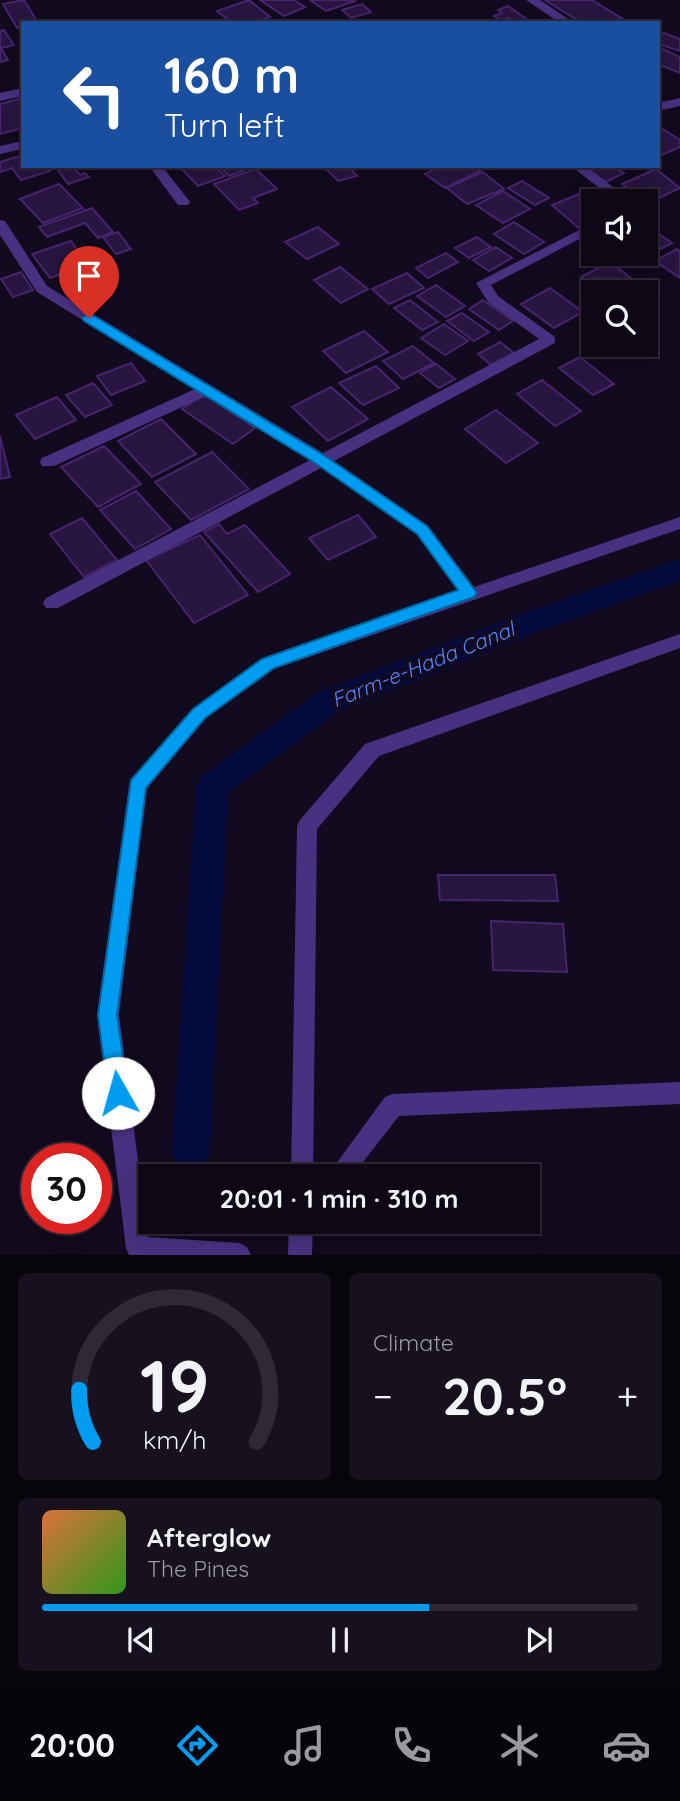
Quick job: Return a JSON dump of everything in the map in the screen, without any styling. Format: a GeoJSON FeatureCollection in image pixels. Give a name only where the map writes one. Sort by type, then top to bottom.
{"type":"FeatureCollection","features":[{"type":"Feature","properties":{"kind":"street"},"geometry":{"type":"LineString","coordinates":[[532,0],[565,21]]}},
{"type":"Feature","properties":{"kind":"street"},"geometry":{"type":"LineString","coordinates":[[0,97],[21,92]]}},
{"type":"Feature","properties":{"kind":"street"},"geometry":{"type":"LineString","coordinates":[[660,105],[680,103]]}},
{"type":"Feature","properties":{"kind":"street"},"geometry":{"type":"LineString","coordinates":[[0,150],[21,145]]}},
{"type":"Feature","properties":{"kind":"street"},"geometry":{"type":"LineString","coordinates":[[157,168],[183,202]]}},
{"type":"Feature","properties":{"kind":"street"},"geometry":{"type":"LineString","coordinates":[[580,168],[608,189]]}},
{"type":"Feature","properties":{"kind":"street"},"geometry":{"type":"LineString","coordinates":[[0,224],[41,289],[320,460],[422,530],[469,593]]}},
{"type":"Feature","properties":{"kind":"street"},"geometry":{"type":"LineString","coordinates":[[52,603],[550,340],[493,299],[483,283],[581,233]]}},
{"type":"Feature","properties":{"kind":"street"},"geometry":{"type":"LineString","coordinates":[[48,461],[207,390]]}},
{"type":"Feature","properties":{"kind":"street"},"geometry":{"type":"LineString","coordinates":[[239,1255],[138,1248],[108,1015],[138,786],[199,713],[268,664],[680,523]]}},
{"type":"Feature","properties":{"kind":"street"},"geometry":{"type":"LineString","coordinates":[[302,1164],[307,826],[372,750],[680,641]]}},
{"type":"Feature","properties":{"kind":"street"},"geometry":{"type":"LineString","coordinates":[[347,1164],[393,1105],[680,1094]]}},
{"type":"Feature","properties":{"kind":"street"},"geometry":{"type":"LineString","coordinates":[[300,1255],[301,1234]]}},
{"type":"Feature","properties":{"kind":"building"},"geometry":{"type":"Polygon","coordinates":[[[24,0],[37,21],[21,21],[21,27],[17,28],[3,4],[24,0]]]}},
{"type":"Feature","properties":{"kind":"building"},"geometry":{"type":"Polygon","coordinates":[[[249,0],[270,17],[258,21],[230,21],[217,11],[249,0]]]}},
{"type":"Feature","properties":{"kind":"building"},"geometry":{"type":"Polygon","coordinates":[[[260,0],[294,0],[305,7],[284,16],[260,0]]]}},
{"type":"Feature","properties":{"kind":"building"},"geometry":{"type":"Polygon","coordinates":[[[310,0],[354,0],[355,1],[326,11],[310,0]]]}},
{"type":"Feature","properties":{"kind":"building"},"geometry":{"type":"Polygon","coordinates":[[[545,0],[592,0],[626,21],[579,21],[545,0]]]}},
{"type":"Feature","properties":{"kind":"building"},"geometry":{"type":"Polygon","coordinates":[[[362,4],[371,12],[351,18],[342,10],[362,4]]]}},
{"type":"Feature","properties":{"kind":"building"},"geometry":{"type":"Polygon","coordinates":[[[508,6],[528,20],[513,21],[509,18],[501,21],[494,16],[502,13],[498,10],[508,6]]]}},
{"type":"Feature","properties":{"kind":"building"},"geometry":{"type":"Polygon","coordinates":[[[4,30],[14,45],[1,48],[8,60],[0,62],[0,31],[4,30]]]}},
{"type":"Feature","properties":{"kind":"building"},"geometry":{"type":"Polygon","coordinates":[[[664,33],[680,39],[680,51],[660,45],[660,36],[664,33]]]}},
{"type":"Feature","properties":{"kind":"building"},"geometry":{"type":"Polygon","coordinates":[[[660,48],[680,57],[680,73],[660,65],[660,48]]]}},
{"type":"Feature","properties":{"kind":"building"},"geometry":{"type":"Polygon","coordinates":[[[21,99],[21,129],[0,134],[0,104],[21,99]]]}},
{"type":"Feature","properties":{"kind":"building"},"geometry":{"type":"Polygon","coordinates":[[[660,127],[680,140],[680,147],[660,156],[660,127]]]}},
{"type":"Feature","properties":{"kind":"building"},"geometry":{"type":"Polygon","coordinates":[[[21,155],[21,168],[48,168],[50,171],[21,180],[12,168],[0,172],[0,162],[21,155]]]}},
{"type":"Feature","properties":{"kind":"building"},"geometry":{"type":"Polygon","coordinates":[[[56,168],[75,168],[80,175],[85,173],[89,177],[68,184],[56,168]]]}},
{"type":"Feature","properties":{"kind":"building"},"geometry":{"type":"Polygon","coordinates":[[[181,168],[217,168],[225,176],[198,186],[181,168]]]}},
{"type":"Feature","properties":{"kind":"building"},"geometry":{"type":"Polygon","coordinates":[[[222,168],[247,169],[229,176],[222,168]]]}},
{"type":"Feature","properties":{"kind":"building"},"geometry":{"type":"Polygon","coordinates":[[[325,168],[350,168],[357,176],[338,181],[325,168]]]}},
{"type":"Feature","properties":{"kind":"building"},"geometry":{"type":"Polygon","coordinates":[[[436,168],[476,168],[480,171],[445,188],[425,174],[436,168]]]}},
{"type":"Feature","properties":{"kind":"building"},"geometry":{"type":"Polygon","coordinates":[[[585,168],[616,168],[624,173],[606,182],[585,168]]]}},
{"type":"Feature","properties":{"kind":"building"},"geometry":{"type":"Polygon","coordinates":[[[256,169],[277,189],[253,198],[258,203],[239,210],[214,184],[256,169]]]}},
{"type":"Feature","properties":{"kind":"building"},"geometry":{"type":"Polygon","coordinates":[[[656,169],[680,188],[658,198],[658,189],[629,189],[622,184],[656,169]]]}},
{"type":"Feature","properties":{"kind":"building"},"geometry":{"type":"Polygon","coordinates":[[[483,172],[504,189],[467,204],[447,188],[483,172]]]}},
{"type":"Feature","properties":{"kind":"building"},"geometry":{"type":"Polygon","coordinates":[[[522,181],[549,198],[535,205],[508,188],[522,181]]]}},
{"type":"Feature","properties":{"kind":"building"},"geometry":{"type":"Polygon","coordinates":[[[59,184],[83,208],[43,223],[20,199],[59,184]]]}},
{"type":"Feature","properties":{"kind":"building"},"geometry":{"type":"Polygon","coordinates":[[[503,191],[530,209],[503,223],[476,205],[503,191]]]}},
{"type":"Feature","properties":{"kind":"building"},"geometry":{"type":"Polygon","coordinates":[[[579,194],[581,229],[580,229],[552,205],[579,194]]]}},
{"type":"Feature","properties":{"kind":"building"},"geometry":{"type":"Polygon","coordinates":[[[92,208],[113,232],[98,238],[85,223],[47,237],[39,227],[92,208]]]}},
{"type":"Feature","properties":{"kind":"building"},"geometry":{"type":"Polygon","coordinates":[[[514,222],[544,242],[524,254],[494,234],[514,222]]]}},
{"type":"Feature","properties":{"kind":"building"},"geometry":{"type":"Polygon","coordinates":[[[318,227],[339,244],[307,259],[285,242],[318,227]]]}},
{"type":"Feature","properties":{"kind":"building"},"geometry":{"type":"Polygon","coordinates":[[[118,232],[131,249],[116,254],[103,237],[118,232]]]}},
{"type":"Feature","properties":{"kind":"building"},"geometry":{"type":"Polygon","coordinates":[[[658,233],[672,243],[658,250],[658,233]]]}},
{"type":"Feature","properties":{"kind":"building"},"geometry":{"type":"Polygon","coordinates":[[[477,237],[491,247],[469,258],[455,248],[477,237]]]}},
{"type":"Feature","properties":{"kind":"building"},"geometry":{"type":"Polygon","coordinates":[[[71,241],[89,265],[50,278],[32,254],[71,241]]]}},
{"type":"Feature","properties":{"kind":"building"},"geometry":{"type":"Polygon","coordinates":[[[496,247],[512,258],[489,271],[473,260],[496,247]]]}},
{"type":"Feature","properties":{"kind":"building"},"geometry":{"type":"Polygon","coordinates":[[[677,249],[680,251],[680,278],[658,263],[658,259],[677,249]]]}},
{"type":"Feature","properties":{"kind":"building"},"geometry":{"type":"Polygon","coordinates":[[[446,253],[458,262],[428,278],[416,268],[446,253]]]}},
{"type":"Feature","properties":{"kind":"building"},"geometry":{"type":"Polygon","coordinates":[[[602,266],[615,266],[634,280],[585,280],[581,277],[602,266]]]}},
{"type":"Feature","properties":{"kind":"building"},"geometry":{"type":"Polygon","coordinates":[[[340,267],[368,289],[341,303],[314,280],[340,267]]]}},
{"type":"Feature","properties":{"kind":"building"},"geometry":{"type":"Polygon","coordinates":[[[21,272],[33,290],[13,297],[1,279],[21,272]]]}},
{"type":"Feature","properties":{"kind":"building"},"geometry":{"type":"Polygon","coordinates":[[[407,273],[424,288],[389,304],[372,289],[407,273]]]}},
{"type":"Feature","properties":{"kind":"building"},"geometry":{"type":"Polygon","coordinates":[[[436,285],[465,306],[446,317],[417,296],[436,285]]]}},
{"type":"Feature","properties":{"kind":"building"},"geometry":{"type":"Polygon","coordinates":[[[550,288],[581,313],[554,328],[521,304],[550,288]]]}},
{"type":"Feature","properties":{"kind":"building"},"geometry":{"type":"Polygon","coordinates":[[[410,300],[438,322],[422,330],[394,308],[410,300]]]}},
{"type":"Feature","properties":{"kind":"building"},"geometry":{"type":"Polygon","coordinates":[[[483,300],[513,321],[499,330],[469,309],[483,300]]]}},
{"type":"Feature","properties":{"kind":"building"},"geometry":{"type":"Polygon","coordinates":[[[462,313],[489,332],[474,341],[447,321],[462,313]]]}},
{"type":"Feature","properties":{"kind":"building"},"geometry":{"type":"Polygon","coordinates":[[[444,324],[468,341],[445,355],[421,338],[444,324]]]}},
{"type":"Feature","properties":{"kind":"building"},"geometry":{"type":"Polygon","coordinates":[[[364,331],[388,352],[346,373],[323,351],[364,331]]]}},
{"type":"Feature","properties":{"kind":"building"},"geometry":{"type":"Polygon","coordinates":[[[500,342],[514,353],[491,365],[478,354],[500,342]]]}},
{"type":"Feature","properties":{"kind":"building"},"geometry":{"type":"Polygon","coordinates":[[[413,346],[434,363],[403,379],[383,361],[413,346]]]}},
{"type":"Feature","properties":{"kind":"building"},"geometry":{"type":"Polygon","coordinates":[[[580,357],[614,384],[593,395],[559,368],[580,357]]]}},
{"type":"Feature","properties":{"kind":"building"},"geometry":{"type":"Polygon","coordinates":[[[131,363],[145,381],[111,395],[97,376],[131,363]]]}},
{"type":"Feature","properties":{"kind":"building"},"geometry":{"type":"Polygon","coordinates":[[[436,364],[455,379],[439,388],[420,373],[436,364]]]}},
{"type":"Feature","properties":{"kind":"building"},"geometry":{"type":"Polygon","coordinates":[[[376,366],[399,388],[363,405],[339,383],[376,366]]]}},
{"type":"Feature","properties":{"kind":"building"},"geometry":{"type":"Polygon","coordinates":[[[542,380],[581,411],[555,426],[517,394],[542,380]]]}},
{"type":"Feature","properties":{"kind":"building"},"geometry":{"type":"Polygon","coordinates":[[[93,383],[112,405],[85,417],[66,395],[93,383]]]}},
{"type":"Feature","properties":{"kind":"building"},"geometry":{"type":"Polygon","coordinates":[[[331,387],[368,419],[328,441],[292,407],[331,387]]]}},
{"type":"Feature","properties":{"kind":"building"},"geometry":{"type":"Polygon","coordinates":[[[204,394],[255,428],[233,444],[182,409],[204,394]]]}},
{"type":"Feature","properties":{"kind":"building"},"geometry":{"type":"Polygon","coordinates":[[[57,397],[76,420],[35,439],[16,415],[57,397]]]}},
{"type":"Feature","properties":{"kind":"building"},"geometry":{"type":"Polygon","coordinates":[[[496,410],[538,443],[506,463],[465,429],[496,410]]]}},
{"type":"Feature","properties":{"kind":"building"},"geometry":{"type":"Polygon","coordinates":[[[161,419],[196,454],[152,477],[118,441],[161,419]]]}},
{"type":"Feature","properties":{"kind":"building"},"geometry":{"type":"Polygon","coordinates":[[[0,436],[10,477],[0,479],[0,436]]]}},
{"type":"Feature","properties":{"kind":"building"},"geometry":{"type":"Polygon","coordinates":[[[104,446],[141,484],[98,507],[61,467],[104,446]]]}},
{"type":"Feature","properties":{"kind":"building"},"geometry":{"type":"Polygon","coordinates":[[[212,452],[249,489],[191,520],[155,482],[212,452]]]}},
{"type":"Feature","properties":{"kind":"building"},"geometry":{"type":"Polygon","coordinates":[[[136,491],[171,529],[135,549],[100,510],[136,491]]]}},
{"type":"Feature","properties":{"kind":"building"},"geometry":{"type":"Polygon","coordinates":[[[358,515],[376,537],[328,560],[309,538],[358,515]]]}},
{"type":"Feature","properties":{"kind":"building"},"geometry":{"type":"Polygon","coordinates":[[[82,518],[117,560],[84,577],[50,534],[82,518]]]}},
{"type":"Feature","properties":{"kind":"building"},"geometry":{"type":"Polygon","coordinates":[[[219,524],[227,534],[245,525],[290,574],[258,592],[204,532],[219,524]]]}},
{"type":"Feature","properties":{"kind":"building"},"geometry":{"type":"Polygon","coordinates":[[[200,535],[248,595],[194,623],[146,560],[200,535]]]}},
{"type":"Feature","properties":{"kind":"building"},"geometry":{"type":"Polygon","coordinates":[[[438,875],[555,875],[558,901],[440,900],[438,875]]]}},
{"type":"Feature","properties":{"kind":"building"},"geometry":{"type":"Polygon","coordinates":[[[491,921],[563,924],[567,972],[493,970],[491,921]]]}},
{"type":"Feature","properties":{"kind":"waterway","name":"Farm-e-Hada Canal"},"geometry":{"type":"LineString","coordinates":[[191,1151],[212,786],[328,702],[523,625],[680,570]]}},
{"type":"Feature","properties":{"kind":"route"},"geometry":{"type":"LineString","coordinates":[[89,318],[320,460],[422,530],[469,593],[268,664],[199,713],[138,786],[108,1015],[118,1093]]}}]}
